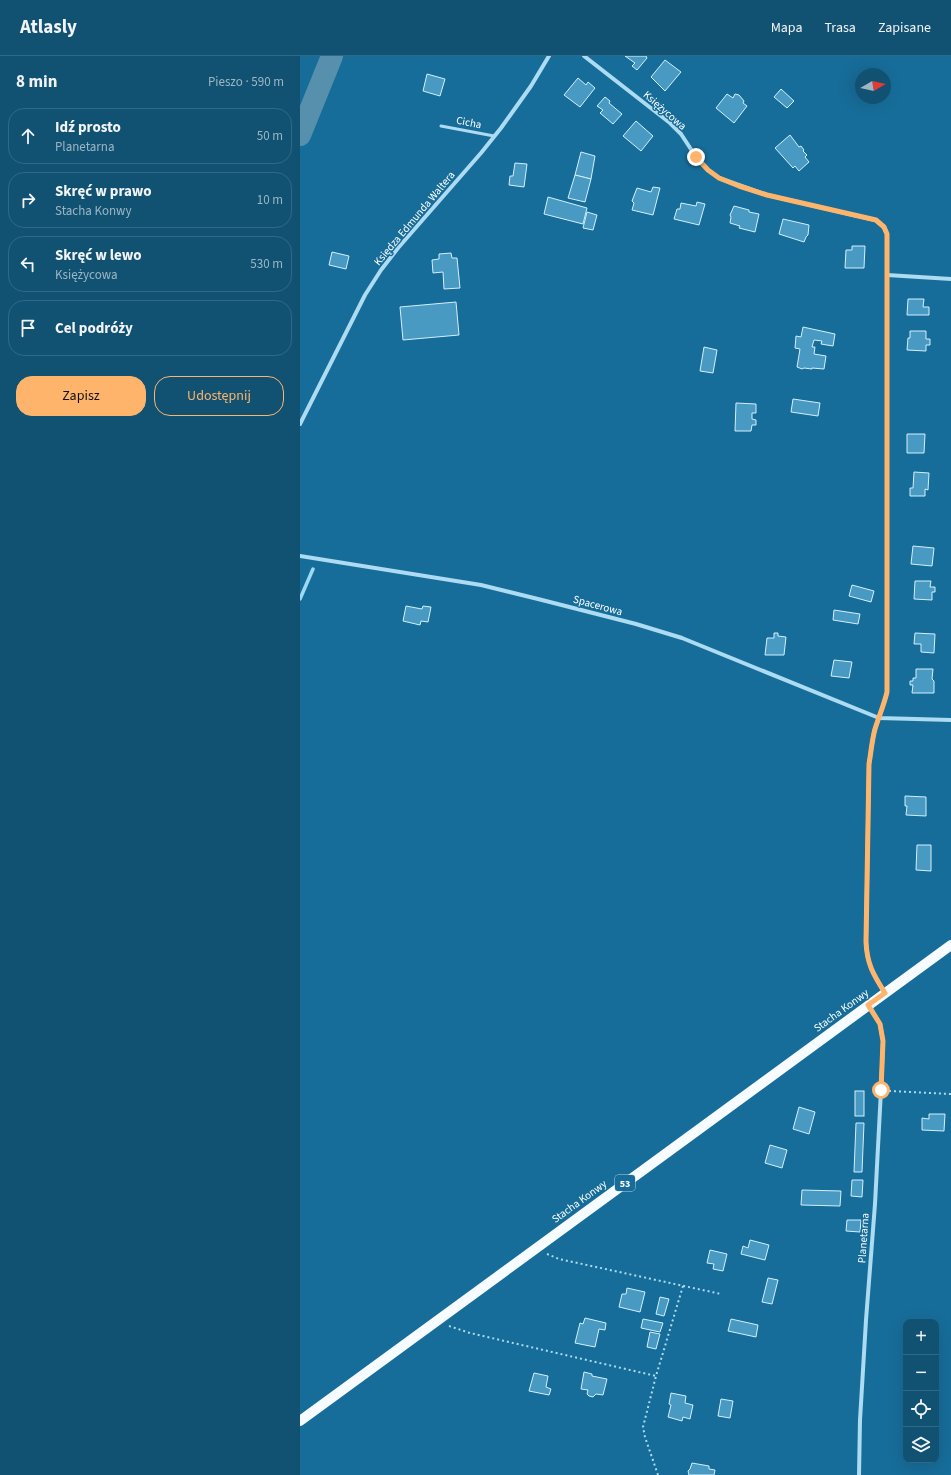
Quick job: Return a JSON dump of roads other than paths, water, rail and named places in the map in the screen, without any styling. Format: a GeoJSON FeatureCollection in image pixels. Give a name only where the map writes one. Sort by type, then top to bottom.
{"type":"FeatureCollection","features":[{"type":"Feature","properties":{"kind":"main road","name":"Stacha Konwy"},"geometry":{"type":"LineString","coordinates":[[300,1421],[951,945]]}},
{"type":"Feature","properties":{"kind":"street","name":"Księdza Edmunda Waltera"},"geometry":{"type":"LineString","coordinates":[[300,424],[365,295],[381,270],[494,136],[531,86],[549,56]]}},
{"type":"Feature","properties":{"kind":"street","name":"Księżycowa"},"geometry":{"type":"LineString","coordinates":[[584,56],[670,123],[681,134],[696,157],[708,170],[719,178],[767,195],[876,220],[884,227],[887,234],[887,692],[872,743],[869,764],[866,942],[868,961],[885,993]]}},
{"type":"Feature","properties":{"kind":"street"},"geometry":{"type":"LineString","coordinates":[[887,275],[951,279]]}},
{"type":"Feature","properties":{"kind":"street","name":"Spacerowa"},"geometry":{"type":"LineString","coordinates":[[300,556],[481,585],[636,624],[682,638],[879,718]]}},
{"type":"Feature","properties":{"kind":"street"},"geometry":{"type":"LineString","coordinates":[[879,718],[951,720]]}},
{"type":"Feature","properties":{"kind":"street","name":"Planetarna"},"geometry":{"type":"LineString","coordinates":[[859,1475],[860,1420],[875,1204],[883,1041],[880,1024],[868,1005]]}},
{"type":"Feature","properties":{"kind":"lane","name":"Cicha"},"geometry":{"type":"LineString","coordinates":[[441,126],[494,136]]}},
{"type":"Feature","properties":{"kind":"waterway"},"geometry":{"type":"LineString","coordinates":[[300,135],[332,56]]}},
{"type":"Feature","properties":{"kind":"waterway"},"geometry":{"type":"LineString","coordinates":[[300,599],[313,569]]}}]}
